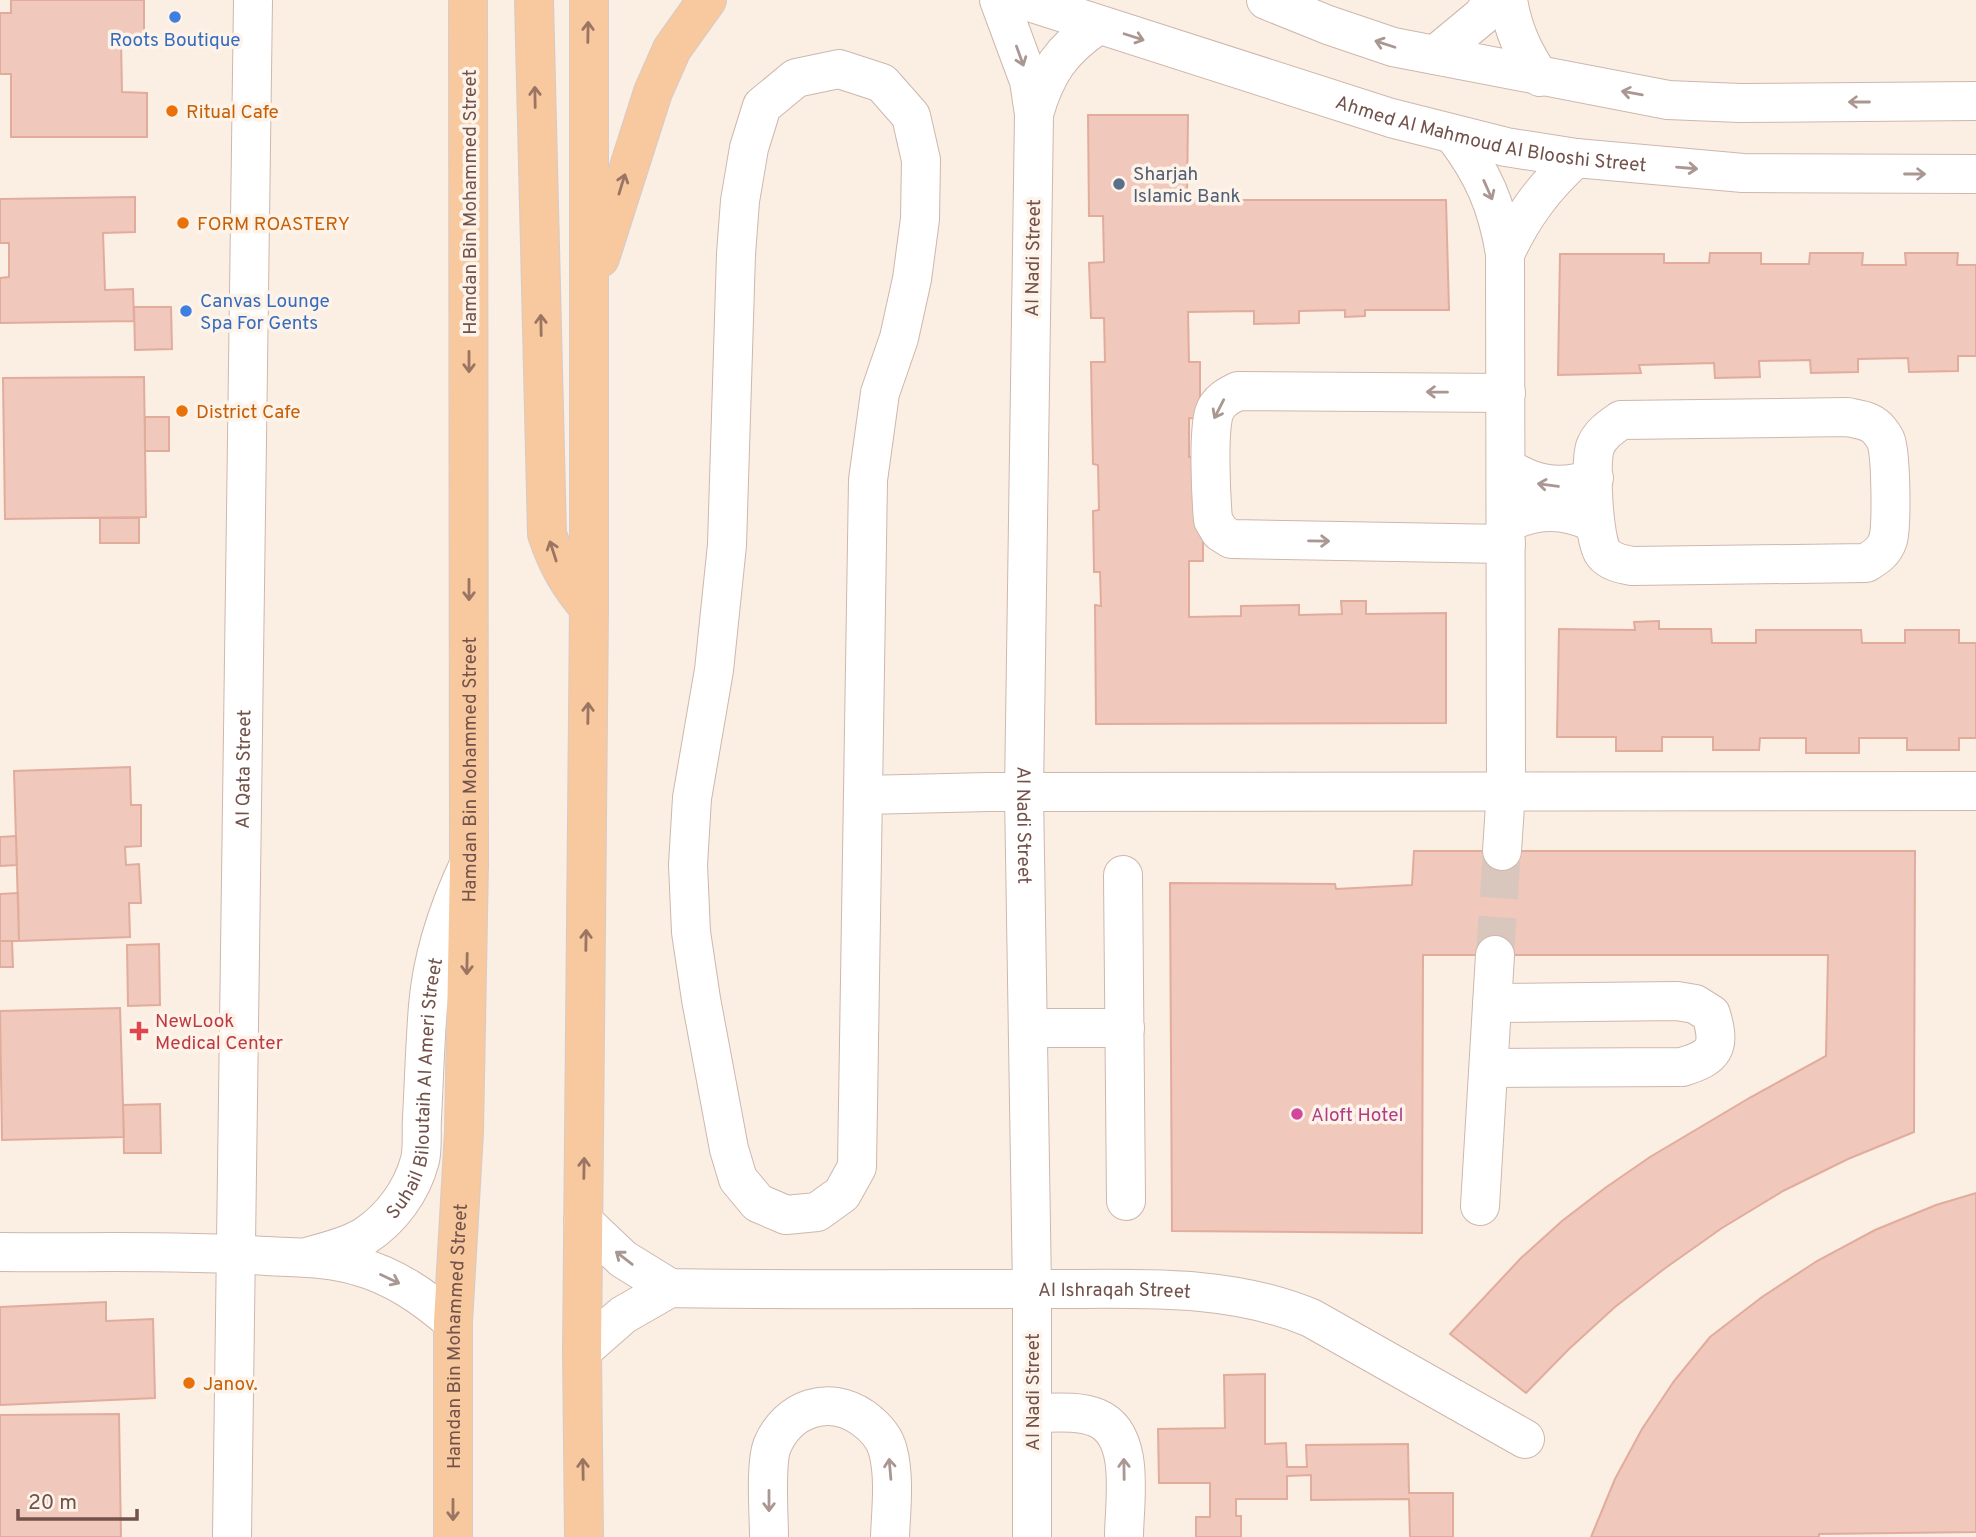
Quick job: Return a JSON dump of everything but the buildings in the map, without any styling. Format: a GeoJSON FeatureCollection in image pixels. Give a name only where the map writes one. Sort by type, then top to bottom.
{"type":"FeatureCollection","features":[{"type":"Feature","properties":{"kind":"main road","name":"Hamdan Bin Mohammed Street"},"geometry":{"type":"LineString","coordinates":[[453,1537],[453,1322],[464,1132],[469,863],[468,0]]}},
{"type":"Feature","properties":{"kind":"main road"},"geometry":{"type":"LineString","coordinates":[[534,0],[547,534],[570,587],[589,608]]}},
{"type":"Feature","properties":{"kind":"main road"},"geometry":{"type":"LineString","coordinates":[[584,1537],[582,1351],[589,608],[589,0]]}},
{"type":"Feature","properties":{"kind":"main road"},"geometry":{"type":"LineString","coordinates":[[588,297],[653,92],[672,49],[707,0]]}},
{"type":"Feature","properties":{"kind":"street","name":"Al Qata Street"},"geometry":{"type":"LineString","coordinates":[[232,1537],[253,0]]}},
{"type":"Feature","properties":{"kind":"street","name":"Al Nadi Street"},"geometry":{"type":"LineString","coordinates":[[999,0],[1029,81],[1034,114],[1024,793],[1032,1289],[1032,1537]]}},
{"type":"Feature","properties":{"kind":"street","name":"Ahmed Al Mahmoud Al Blooshi Street"},"geometry":{"type":"LineString","coordinates":[[1023,0],[1391,118],[1506,147],[1576,158],[1743,173],[1976,174]]}},
{"type":"Feature","properties":{"kind":"street"},"geometry":{"type":"LineString","coordinates":[[1266,0],[1394,47],[1540,77],[1680,100],[1740,103],[1976,101]]}},
{"type":"Feature","properties":{"kind":"street"},"geometry":{"type":"LineString","coordinates":[[1435,55],[1482,16],[1493,0]]}},
{"type":"Feature","properties":{"kind":"street"},"geometry":{"type":"LineString","coordinates":[[1508,0],[1513,26],[1524,53],[1540,77]]}},
{"type":"Feature","properties":{"kind":"street","name":"Al Nadi Street"},"geometry":{"type":"LineString","coordinates":[[1034,114],[1042,86],[1053,68],[1081,37],[1098,25]]}},
{"type":"Feature","properties":{"kind":"street"},"geometry":{"type":"LineString","coordinates":[[839,69],[882,83],[911,116],[922,160],[920,219],[912,279],[898,338],[880,393],[868,480],[863,795],[856,1167],[842,1194],[817,1212],[786,1215],[758,1203],[738,1179],[729,1149],[691,932],[688,865],[692,798],[714,670],[727,545],[736,254],[740,201],[749,148],[762,106],[796,78],[839,69]]}},
{"type":"Feature","properties":{"kind":"street"},"geometry":{"type":"LineString","coordinates":[[1453,135],[1473,160],[1489,190],[1500,221],[1506,254],[1506,790],[1502,851]]}},
{"type":"Feature","properties":{"kind":"street"},"geometry":{"type":"LineString","coordinates":[[1506,254],[1518,226],[1535,201],[1554,178],[1576,158]]}},
{"type":"Feature","properties":{"kind":"street"},"geometry":{"type":"LineString","coordinates":[[1506,393],[1238,391],[1223,398],[1215,411],[1212,428],[1213,520],[1220,532],[1231,538],[1506,533],[1520,517],[1550,511],[1566,512],[1594,523]]}},
{"type":"Feature","properties":{"kind":"street"},"geometry":{"type":"LineString","coordinates":[[1847,417],[1863,419],[1877,427],[1886,441],[1889,526],[1887,542],[1879,555],[1866,563],[1632,566],[1617,563],[1605,555],[1597,542],[1594,523],[1595,447],[1605,431],[1621,420],[1847,417]]}},
{"type":"Feature","properties":{"kind":"street"},"geometry":{"type":"LineString","coordinates":[[1506,467],[1522,477],[1549,485],[1576,485],[1594,478]]}},
{"type":"Feature","properties":{"kind":"street"},"geometry":{"type":"LineString","coordinates":[[863,795],[1506,790],[1976,791]]}},
{"type":"Feature","properties":{"kind":"street","name":"Suhail Biloutaih Al Ameri Street"},"geometry":{"type":"LineString","coordinates":[[301,1258],[334,1250],[364,1237],[390,1216],[409,1190],[420,1159],[428,1004],[433,968],[446,920],[469,863]]}},
{"type":"Feature","properties":{"kind":"street"},"geometry":{"type":"LineString","coordinates":[[1124,875],[1126,1201]]}},
{"type":"Feature","properties":{"kind":"street"},"geometry":{"type":"LineString","coordinates":[[1480,1206],[1496,955]]}},
{"type":"Feature","properties":{"kind":"street"},"geometry":{"type":"LineString","coordinates":[[1489,1068],[1682,1067],[1703,1061],[1714,1047],[1716,1032],[1711,1013],[1695,1004],[1677,1001],[1493,1003]]}},
{"type":"Feature","properties":{"kind":"street"},"geometry":{"type":"LineString","coordinates":[[1029,1028],[1125,1028]]}},
{"type":"Feature","properties":{"kind":"street"},"geometry":{"type":"LineString","coordinates":[[582,1351],[623,1315],[670,1287],[623,1259],[583,1221]]}},
{"type":"Feature","properties":{"kind":"street","name":"Suhail Biloutaih Al Ameri Street"},"geometry":{"type":"LineString","coordinates":[[0,1252],[235,1254],[330,1260],[357,1266],[409,1287],[453,1322]]}},
{"type":"Feature","properties":{"kind":"street","name":"Al Ishraqah Street"},"geometry":{"type":"LineString","coordinates":[[670,1287],[1032,1289],[1208,1292],[1237,1295],[1290,1309],[1311,1318],[1525,1439]]}},
{"type":"Feature","properties":{"kind":"street"},"geometry":{"type":"LineString","coordinates":[[769,1537],[771,1449],[782,1427],[801,1412],[824,1405],[851,1409],[874,1426],[888,1450],[891,1477],[890,1537]]}},
{"type":"Feature","properties":{"kind":"street"},"geometry":{"type":"LineString","coordinates":[[1032,1413],[1096,1417],[1111,1426],[1121,1442],[1125,1460],[1124,1537]]}},
{"type":"Feature","properties":{"kind":"tunnel"},"geometry":{"type":"LineString","coordinates":[[1495,955],[1502,851]]}},
{"type":"Feature","properties":{"kind":"place","name":"Roots Boutique"},"geometry":{"type":"Point","coordinates":[175,17]}},
{"type":"Feature","properties":{"kind":"place","name":"Ritual Cafe"},"geometry":{"type":"Point","coordinates":[172,111]}},
{"type":"Feature","properties":{"kind":"place","name":"Sharjah Islamic Bank"},"geometry":{"type":"Point","coordinates":[1119,184]}},
{"type":"Feature","properties":{"kind":"place","name":"FORM ROASTERY"},"geometry":{"type":"Point","coordinates":[183,223]}},
{"type":"Feature","properties":{"kind":"place","name":"Canvas Lounge Spa For Gents"},"geometry":{"type":"Point","coordinates":[186,311]}},
{"type":"Feature","properties":{"kind":"place","name":"District Cafe"},"geometry":{"type":"Point","coordinates":[182,411]}},
{"type":"Feature","properties":{"kind":"place","name":"NewLook Medical Center"},"geometry":{"type":"Point","coordinates":[139,1031]}},
{"type":"Feature","properties":{"kind":"place","name":"Aloft Hotel"},"geometry":{"type":"Point","coordinates":[1297,1114]}},
{"type":"Feature","properties":{"kind":"place","name":"Janov."},"geometry":{"type":"Point","coordinates":[189,1383]}}]}
